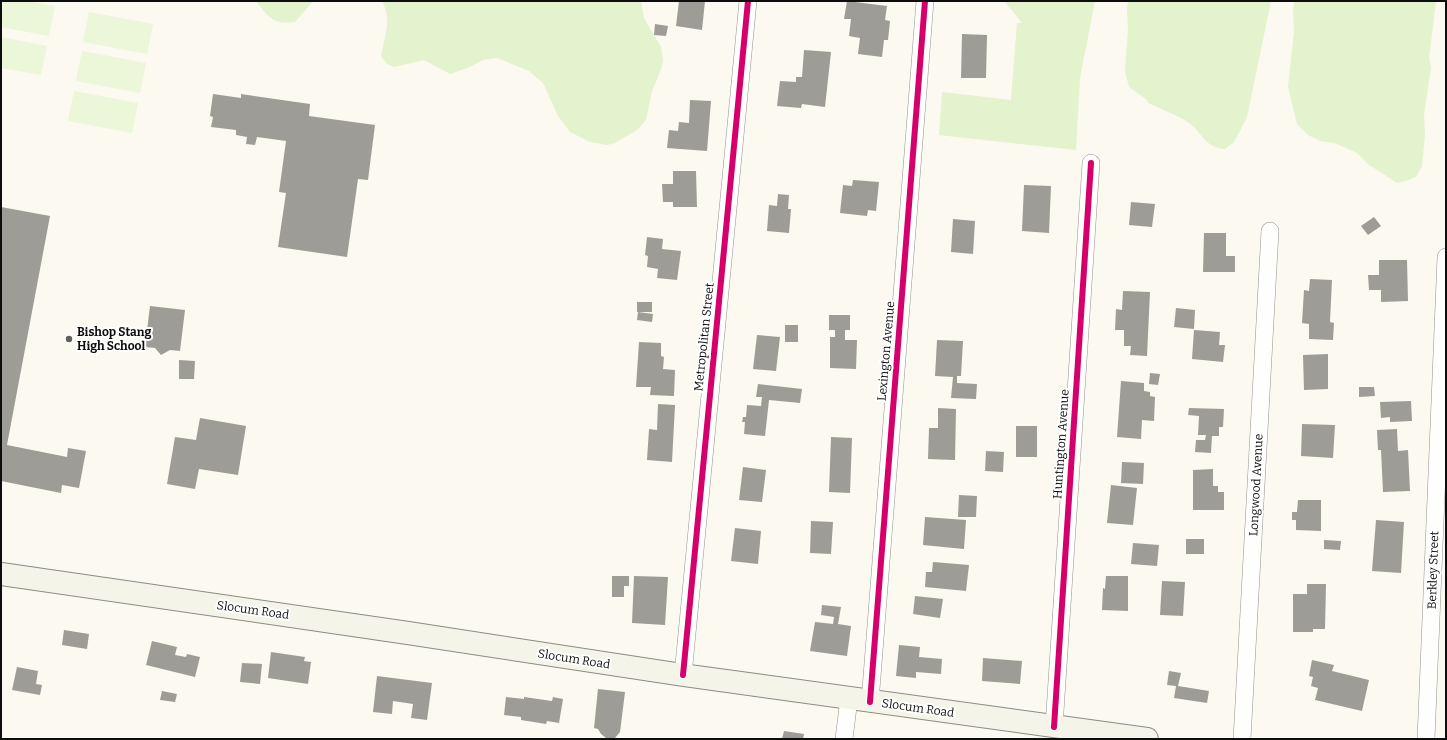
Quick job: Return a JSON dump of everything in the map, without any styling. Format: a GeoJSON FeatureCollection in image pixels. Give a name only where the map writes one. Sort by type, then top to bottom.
{"type":"FeatureCollection","features":[{"type":"Feature","properties":{"kind":"main road","name":"Slocum Road"},"geometry":{"type":"LineString","coordinates":[[1,574],[683,675],[1147,739]]}},
{"type":"Feature","properties":{"kind":"street","name":"Metropolitan Street"},"geometry":{"type":"LineString","coordinates":[[683,675],[748,1]]}},
{"type":"Feature","properties":{"kind":"street","name":"Lexington Avenue"},"geometry":{"type":"LineString","coordinates":[[844,739],[859,700],[925,1]]}},
{"type":"Feature","properties":{"kind":"street","name":"Huntington Avenue"},"geometry":{"type":"LineString","coordinates":[[1054,727],[1091,163]]}},
{"type":"Feature","properties":{"kind":"street","name":"Longwood Avenue"},"geometry":{"type":"LineString","coordinates":[[1242,739],[1270,231]]}},
{"type":"Feature","properties":{"kind":"street","name":"Berkley Street"},"geometry":{"type":"LineString","coordinates":[[1426,739],[1446,257]]}},
{"type":"Feature","properties":{"kind":"green space"},"geometry":{"type":"Polygon","coordinates":[[[1,1],[27,1],[55,6],[49,36],[1,27],[1,1]]]}},
{"type":"Feature","properties":{"kind":"green space"},"geometry":{"type":"Polygon","coordinates":[[[256,1],[313,1],[295,22],[288,23],[272,19],[256,1]]]}},
{"type":"Feature","properties":{"kind":"green space"},"geometry":{"type":"Polygon","coordinates":[[[382,1],[641,1],[644,18],[661,47],[663,60],[662,67],[652,91],[646,120],[637,130],[615,143],[607,145],[590,142],[570,132],[558,116],[543,83],[529,71],[497,58],[483,60],[470,67],[450,74],[424,60],[394,67],[387,64],[381,56],[387,28],[387,14],[382,1]]]}},
{"type":"Feature","properties":{"kind":"green space"},"geometry":{"type":"Polygon","coordinates":[[[1004,1],[1095,1],[1080,78],[1076,150],[939,135],[942,92],[1011,100],[1017,23],[1022,23],[1004,1]]]}},
{"type":"Feature","properties":{"kind":"green space"},"geometry":{"type":"Polygon","coordinates":[[[1128,1],[1271,1],[1247,117],[1234,142],[1225,149],[1218,148],[1208,143],[1188,122],[1148,103],[1147,100],[1129,87],[1125,71],[1128,1]]]}},
{"type":"Feature","properties":{"kind":"green space"},"geometry":{"type":"Polygon","coordinates":[[[1294,1],[1436,1],[1429,58],[1431,67],[1424,115],[1425,134],[1422,166],[1416,177],[1397,183],[1368,164],[1357,153],[1335,143],[1320,141],[1308,135],[1297,124],[1288,87],[1294,32],[1294,1]]]}},
{"type":"Feature","properties":{"kind":"green space"},"geometry":{"type":"Polygon","coordinates":[[[89,12],[153,24],[147,54],[83,42],[89,12]]]}},
{"type":"Feature","properties":{"kind":"green space"},"geometry":{"type":"Polygon","coordinates":[[[1,37],[47,46],[41,75],[1,68],[1,37]]]}},
{"type":"Feature","properties":{"kind":"green space"},"geometry":{"type":"Polygon","coordinates":[[[82,51],[146,63],[140,93],[76,81],[82,51]]]}},
{"type":"Feature","properties":{"kind":"green space"},"geometry":{"type":"Polygon","coordinates":[[[74,91],[138,103],[132,133],[68,121],[74,91]]]}},
{"type":"Feature","properties":{"kind":"building"},"geometry":{"type":"Polygon","coordinates":[[[679,1],[705,1],[702,30],[676,26],[679,1]]]}},
{"type":"Feature","properties":{"kind":"building"},"geometry":{"type":"Polygon","coordinates":[[[847,1],[887,6],[885,20],[890,21],[888,40],[884,40],[882,57],[858,54],[860,38],[849,36],[851,19],[844,19],[847,1]]]}},
{"type":"Feature","properties":{"kind":"building"},"geometry":{"type":"Polygon","coordinates":[[[655,24],[668,26],[666,36],[654,35],[655,24]]]}},
{"type":"Feature","properties":{"kind":"building"},"geometry":{"type":"Polygon","coordinates":[[[962,34],[987,35],[986,78],[961,78],[962,34]]]}},
{"type":"Feature","properties":{"kind":"building"},"geometry":{"type":"Polygon","coordinates":[[[804,50],[831,52],[825,107],[802,104],[801,108],[777,106],[780,81],[796,82],[796,77],[802,77],[804,50]]]}},
{"type":"Feature","properties":{"kind":"building"},"geometry":{"type":"Polygon","coordinates":[[[213,94],[241,98],[241,94],[310,104],[309,116],[375,125],[368,180],[358,179],[347,257],[278,247],[286,193],[279,192],[286,141],[257,137],[255,145],[246,144],[247,137],[236,135],[236,130],[211,127],[213,117],[210,116],[213,94]]]}},
{"type":"Feature","properties":{"kind":"building"},"geometry":{"type":"Polygon","coordinates":[[[690,100],[711,101],[707,151],[667,148],[669,130],[678,131],[679,122],[689,123],[690,100]]]}},
{"type":"Feature","properties":{"kind":"building"},"geometry":{"type":"Polygon","coordinates":[[[673,171],[696,171],[697,207],[673,207],[673,202],[663,202],[662,184],[673,184],[673,171]]]}},
{"type":"Feature","properties":{"kind":"building"},"geometry":{"type":"Polygon","coordinates":[[[853,180],[879,182],[876,211],[868,210],[867,216],[840,213],[843,185],[852,186],[853,180]]]}},
{"type":"Feature","properties":{"kind":"building"},"geometry":{"type":"Polygon","coordinates":[[[1024,185],[1051,186],[1049,233],[1022,231],[1024,185]]]}},
{"type":"Feature","properties":{"kind":"building"},"geometry":{"type":"Polygon","coordinates":[[[778,194],[789,195],[788,209],[791,209],[789,233],[767,231],[769,205],[777,206],[778,194]]]}},
{"type":"Feature","properties":{"kind":"building"},"geometry":{"type":"Polygon","coordinates":[[[1131,202],[1155,204],[1152,227],[1129,225],[1131,202]]]}},
{"type":"Feature","properties":{"kind":"building"},"geometry":{"type":"Polygon","coordinates":[[[1,207],[50,216],[7,445],[67,457],[68,448],[86,451],[79,488],[62,485],[61,493],[1,481],[1,207]]]}},
{"type":"Feature","properties":{"kind":"building"},"geometry":{"type":"Polygon","coordinates":[[[1374,217],[1381,226],[1368,235],[1361,226],[1374,217]]]}},
{"type":"Feature","properties":{"kind":"building"},"geometry":{"type":"Polygon","coordinates":[[[953,219],[975,221],[973,254],[951,252],[953,219]]]}},
{"type":"Feature","properties":{"kind":"building"},"geometry":{"type":"Polygon","coordinates":[[[1204,233],[1226,233],[1226,256],[1235,256],[1235,272],[1203,272],[1204,233]]]}},
{"type":"Feature","properties":{"kind":"building"},"geometry":{"type":"Polygon","coordinates":[[[647,237],[663,239],[662,249],[681,251],[677,280],[657,278],[658,269],[647,267],[648,256],[645,255],[647,237]]]}},
{"type":"Feature","properties":{"kind":"building"},"geometry":{"type":"Polygon","coordinates":[[[1379,260],[1407,260],[1408,301],[1381,302],[1381,290],[1369,290],[1368,275],[1379,275],[1379,260]]]}},
{"type":"Feature","properties":{"kind":"building"},"geometry":{"type":"Polygon","coordinates":[[[1310,279],[1332,280],[1330,322],[1334,323],[1333,340],[1309,339],[1309,324],[1302,323],[1304,290],[1309,291],[1310,279]]]}},
{"type":"Feature","properties":{"kind":"building"},"geometry":{"type":"Polygon","coordinates":[[[1123,291],[1150,292],[1147,356],[1130,355],[1131,346],[1124,346],[1124,330],[1115,330],[1116,309],[1122,310],[1123,291]]]}},
{"type":"Feature","properties":{"kind":"building"},"geometry":{"type":"Polygon","coordinates":[[[637,302],[652,302],[652,312],[637,312],[637,302]]]}},
{"type":"Feature","properties":{"kind":"building"},"geometry":{"type":"Polygon","coordinates":[[[150,306],[185,310],[180,351],[170,350],[161,355],[155,348],[145,347],[150,306]]]}},
{"type":"Feature","properties":{"kind":"building"},"geometry":{"type":"Polygon","coordinates":[[[1176,308],[1195,310],[1194,329],[1174,327],[1176,308]]]}},
{"type":"Feature","properties":{"kind":"building"},"geometry":{"type":"Polygon","coordinates":[[[638,312],[653,314],[652,322],[637,320],[638,312]]]}},
{"type":"Feature","properties":{"kind":"building"},"geometry":{"type":"Polygon","coordinates":[[[829,315],[850,315],[850,330],[845,330],[845,340],[857,340],[856,369],[830,368],[830,337],[835,337],[835,330],[829,330],[829,315]]]}},
{"type":"Feature","properties":{"kind":"building"},"geometry":{"type":"Polygon","coordinates":[[[785,325],[798,325],[798,342],[785,342],[785,325]]]}},
{"type":"Feature","properties":{"kind":"building"},"geometry":{"type":"Polygon","coordinates":[[[1194,330],[1220,332],[1219,345],[1225,345],[1223,362],[1192,359],[1194,330]]]}},
{"type":"Feature","properties":{"kind":"building"},"geometry":{"type":"Polygon","coordinates":[[[757,335],[780,337],[776,371],[753,369],[757,335]]]}},
{"type":"Feature","properties":{"kind":"building"},"geometry":{"type":"Polygon","coordinates":[[[937,340],[963,341],[961,376],[957,376],[957,383],[977,384],[976,399],[951,398],[953,377],[935,376],[937,340]]]}},
{"type":"Feature","properties":{"kind":"building"},"geometry":{"type":"Polygon","coordinates":[[[639,342],[661,343],[661,356],[664,357],[663,369],[675,370],[674,396],[650,395],[651,387],[636,387],[639,342]]]}},
{"type":"Feature","properties":{"kind":"building"},"geometry":{"type":"Polygon","coordinates":[[[1328,354],[1328,389],[1304,390],[1303,355],[1328,354]]]}},
{"type":"Feature","properties":{"kind":"building"},"geometry":{"type":"Polygon","coordinates":[[[179,360],[195,361],[194,379],[179,379],[179,360]]]}},
{"type":"Feature","properties":{"kind":"building"},"geometry":{"type":"Polygon","coordinates":[[[1150,373],[1160,374],[1158,385],[1149,384],[1150,373]]]}},
{"type":"Feature","properties":{"kind":"building"},"geometry":{"type":"Polygon","coordinates":[[[1121,381],[1144,383],[1144,391],[1150,392],[1150,396],[1155,397],[1154,421],[1142,420],[1141,439],[1117,437],[1121,381]]]}},
{"type":"Feature","properties":{"kind":"building"},"geometry":{"type":"Polygon","coordinates":[[[758,384],[802,389],[800,403],[769,400],[765,436],[744,434],[745,422],[742,422],[743,417],[746,417],[747,405],[761,406],[762,397],[756,397],[758,384]]]}},
{"type":"Feature","properties":{"kind":"building"},"geometry":{"type":"Polygon","coordinates":[[[1359,387],[1374,387],[1375,396],[1359,397],[1359,387]]]}},
{"type":"Feature","properties":{"kind":"building"},"geometry":{"type":"Polygon","coordinates":[[[1411,401],[1412,421],[1390,422],[1390,417],[1381,418],[1380,402],[1411,401]]]}},
{"type":"Feature","properties":{"kind":"building"},"geometry":{"type":"Polygon","coordinates":[[[658,404],[675,405],[672,462],[647,460],[649,429],[657,430],[658,404]]]}},
{"type":"Feature","properties":{"kind":"building"},"geometry":{"type":"Polygon","coordinates":[[[938,408],[956,409],[955,460],[928,459],[929,428],[938,428],[938,408]]]}},
{"type":"Feature","properties":{"kind":"building"},"geometry":{"type":"Polygon","coordinates":[[[1189,408],[1224,409],[1223,427],[1219,427],[1219,436],[1212,436],[1211,453],[1195,452],[1196,440],[1205,440],[1206,435],[1198,435],[1199,416],[1188,415],[1189,408]]]}},
{"type":"Feature","properties":{"kind":"building"},"geometry":{"type":"Polygon","coordinates":[[[200,418],[246,426],[238,475],[199,469],[195,489],[167,484],[175,437],[196,440],[200,418]]]}},
{"type":"Feature","properties":{"kind":"building"},"geometry":{"type":"Polygon","coordinates":[[[1302,424],[1335,425],[1333,458],[1301,456],[1302,424]]]}},
{"type":"Feature","properties":{"kind":"building"},"geometry":{"type":"Polygon","coordinates":[[[1016,426],[1037,426],[1037,457],[1016,457],[1016,426]]]}},
{"type":"Feature","properties":{"kind":"building"},"geometry":{"type":"Polygon","coordinates":[[[1397,429],[1398,451],[1408,450],[1410,491],[1383,492],[1381,450],[1378,450],[1377,430],[1397,429]]]}},
{"type":"Feature","properties":{"kind":"building"},"geometry":{"type":"Polygon","coordinates":[[[831,437],[852,438],[850,493],[829,492],[831,437]]]}},
{"type":"Feature","properties":{"kind":"building"},"geometry":{"type":"Polygon","coordinates":[[[986,451],[1004,452],[1003,472],[985,471],[986,451]]]}},
{"type":"Feature","properties":{"kind":"building"},"geometry":{"type":"Polygon","coordinates":[[[1122,462],[1144,463],[1143,484],[1121,483],[1122,462]]]}},
{"type":"Feature","properties":{"kind":"building"},"geometry":{"type":"Polygon","coordinates":[[[743,467],[766,470],[762,502],[739,500],[743,467]]]}},
{"type":"Feature","properties":{"kind":"building"},"geometry":{"type":"Polygon","coordinates":[[[1213,469],[1213,486],[1218,486],[1218,492],[1224,492],[1224,510],[1193,510],[1193,470],[1213,469]]]}},
{"type":"Feature","properties":{"kind":"building"},"geometry":{"type":"Polygon","coordinates":[[[1111,485],[1137,488],[1133,525],[1107,523],[1111,485]]]}},
{"type":"Feature","properties":{"kind":"building"},"geometry":{"type":"Polygon","coordinates":[[[959,495],[977,496],[976,517],[958,517],[959,495]]]}},
{"type":"Feature","properties":{"kind":"building"},"geometry":{"type":"Polygon","coordinates":[[[1298,500],[1321,500],[1321,531],[1296,530],[1296,520],[1292,520],[1292,512],[1297,512],[1298,500]]]}},
{"type":"Feature","properties":{"kind":"building"},"geometry":{"type":"Polygon","coordinates":[[[925,517],[966,520],[964,549],[923,545],[925,517]]]}},
{"type":"Feature","properties":{"kind":"building"},"geometry":{"type":"Polygon","coordinates":[[[1376,520],[1404,522],[1401,573],[1372,571],[1376,520]]]}},
{"type":"Feature","properties":{"kind":"building"},"geometry":{"type":"Polygon","coordinates":[[[811,521],[833,522],[831,554],[810,553],[811,521]]]}},
{"type":"Feature","properties":{"kind":"building"},"geometry":{"type":"Polygon","coordinates":[[[735,528],[761,531],[758,564],[731,561],[735,528]]]}},
{"type":"Feature","properties":{"kind":"building"},"geometry":{"type":"Polygon","coordinates":[[[1186,539],[1204,539],[1204,554],[1186,554],[1186,539]]]}},
{"type":"Feature","properties":{"kind":"building"},"geometry":{"type":"Polygon","coordinates":[[[1324,540],[1341,541],[1340,550],[1324,549],[1324,540]]]}},
{"type":"Feature","properties":{"kind":"building"},"geometry":{"type":"Polygon","coordinates":[[[1133,543],[1159,545],[1157,566],[1131,564],[1133,543]]]}},
{"type":"Feature","properties":{"kind":"building"},"geometry":{"type":"Polygon","coordinates":[[[933,562],[969,565],[966,591],[925,587],[926,572],[932,572],[933,562]]]}},
{"type":"Feature","properties":{"kind":"building"},"geometry":{"type":"Polygon","coordinates":[[[612,576],[629,576],[629,586],[624,586],[624,597],[612,597],[612,576]]]}},
{"type":"Feature","properties":{"kind":"building"},"geometry":{"type":"Polygon","coordinates":[[[634,576],[668,577],[665,625],[632,623],[634,576]]]}},
{"type":"Feature","properties":{"kind":"building"},"geometry":{"type":"Polygon","coordinates":[[[1106,576],[1128,576],[1128,611],[1102,610],[1103,588],[1105,589],[1106,576]]]}},
{"type":"Feature","properties":{"kind":"building"},"geometry":{"type":"Polygon","coordinates":[[[1162,581],[1185,582],[1183,616],[1160,615],[1162,581]]]}},
{"type":"Feature","properties":{"kind":"building"},"geometry":{"type":"Polygon","coordinates":[[[1307,584],[1326,584],[1325,629],[1313,629],[1313,632],[1293,632],[1293,594],[1307,594],[1307,584]]]}},
{"type":"Feature","properties":{"kind":"building"},"geometry":{"type":"Polygon","coordinates":[[[915,596],[943,599],[940,618],[913,614],[915,596]]]}},
{"type":"Feature","properties":{"kind":"building"},"geometry":{"type":"Polygon","coordinates":[[[822,605],[841,607],[838,624],[851,626],[847,656],[810,651],[815,622],[833,624],[834,617],[821,615],[822,605]]]}},
{"type":"Feature","properties":{"kind":"building"},"geometry":{"type":"Polygon","coordinates":[[[64,630],[89,634],[87,649],[62,645],[64,630]]]}},
{"type":"Feature","properties":{"kind":"building"},"geometry":{"type":"Polygon","coordinates":[[[152,641],[177,647],[175,655],[186,657],[187,654],[200,657],[195,677],[146,665],[152,641]]]}},
{"type":"Feature","properties":{"kind":"building"},"geometry":{"type":"Polygon","coordinates":[[[899,645],[920,647],[919,657],[942,659],[941,674],[916,672],[916,678],[896,676],[899,645]]]}},
{"type":"Feature","properties":{"kind":"building"},"geometry":{"type":"Polygon","coordinates":[[[271,652],[305,657],[304,661],[311,662],[308,684],[268,678],[271,652]]]}},
{"type":"Feature","properties":{"kind":"building"},"geometry":{"type":"Polygon","coordinates":[[[983,658],[1022,661],[1020,684],[982,681],[983,658]]]}},
{"type":"Feature","properties":{"kind":"building"},"geometry":{"type":"Polygon","coordinates":[[[1312,660],[1334,665],[1332,671],[1369,680],[1362,711],[1315,700],[1318,688],[1311,686],[1313,677],[1309,676],[1312,660]]]}},
{"type":"Feature","properties":{"kind":"building"},"geometry":{"type":"Polygon","coordinates":[[[242,663],[262,664],[260,684],[240,682],[242,663]]]}},
{"type":"Feature","properties":{"kind":"building"},"geometry":{"type":"Polygon","coordinates":[[[17,667],[38,671],[36,684],[42,685],[40,695],[12,690],[17,667]]]}},
{"type":"Feature","properties":{"kind":"building"},"geometry":{"type":"Polygon","coordinates":[[[1169,671],[1181,673],[1178,686],[1209,691],[1207,703],[1174,698],[1176,686],[1167,685],[1169,671]]]}},
{"type":"Feature","properties":{"kind":"building"},"geometry":{"type":"Polygon","coordinates":[[[377,676],[432,683],[427,720],[411,718],[413,704],[393,701],[392,714],[373,712],[377,676]]]}},
{"type":"Feature","properties":{"kind":"building"},"geometry":{"type":"Polygon","coordinates":[[[598,689],[625,692],[620,732],[615,738],[606,738],[598,729],[594,728],[598,689]]]}},
{"type":"Feature","properties":{"kind":"building"},"geometry":{"type":"Polygon","coordinates":[[[162,691],[177,694],[175,702],[160,700],[162,691]]]}},
{"type":"Feature","properties":{"kind":"building"},"geometry":{"type":"Polygon","coordinates":[[[506,697],[524,699],[524,697],[552,701],[553,697],[563,699],[559,723],[547,721],[546,724],[521,720],[521,717],[504,715],[506,697]]]}},
{"type":"Feature","properties":{"kind":"building"},"geometry":{"type":"Polygon","coordinates":[[[784,731],[804,734],[803,739],[782,739],[784,731]]]}},
{"type":"Feature","properties":{"kind":"cycle path"},"geometry":{"type":"LineString","coordinates":[[683,675],[748,1]]}},
{"type":"Feature","properties":{"kind":"cycle path"},"geometry":{"type":"LineString","coordinates":[[870,702],[925,1]]}},
{"type":"Feature","properties":{"kind":"cycle path"},"geometry":{"type":"LineString","coordinates":[[1054,727],[1091,163]]}},
{"type":"Feature","properties":{"kind":"place","name":"Bishop Stang High School"},"geometry":{"type":"Point","coordinates":[69,339]}}]}
